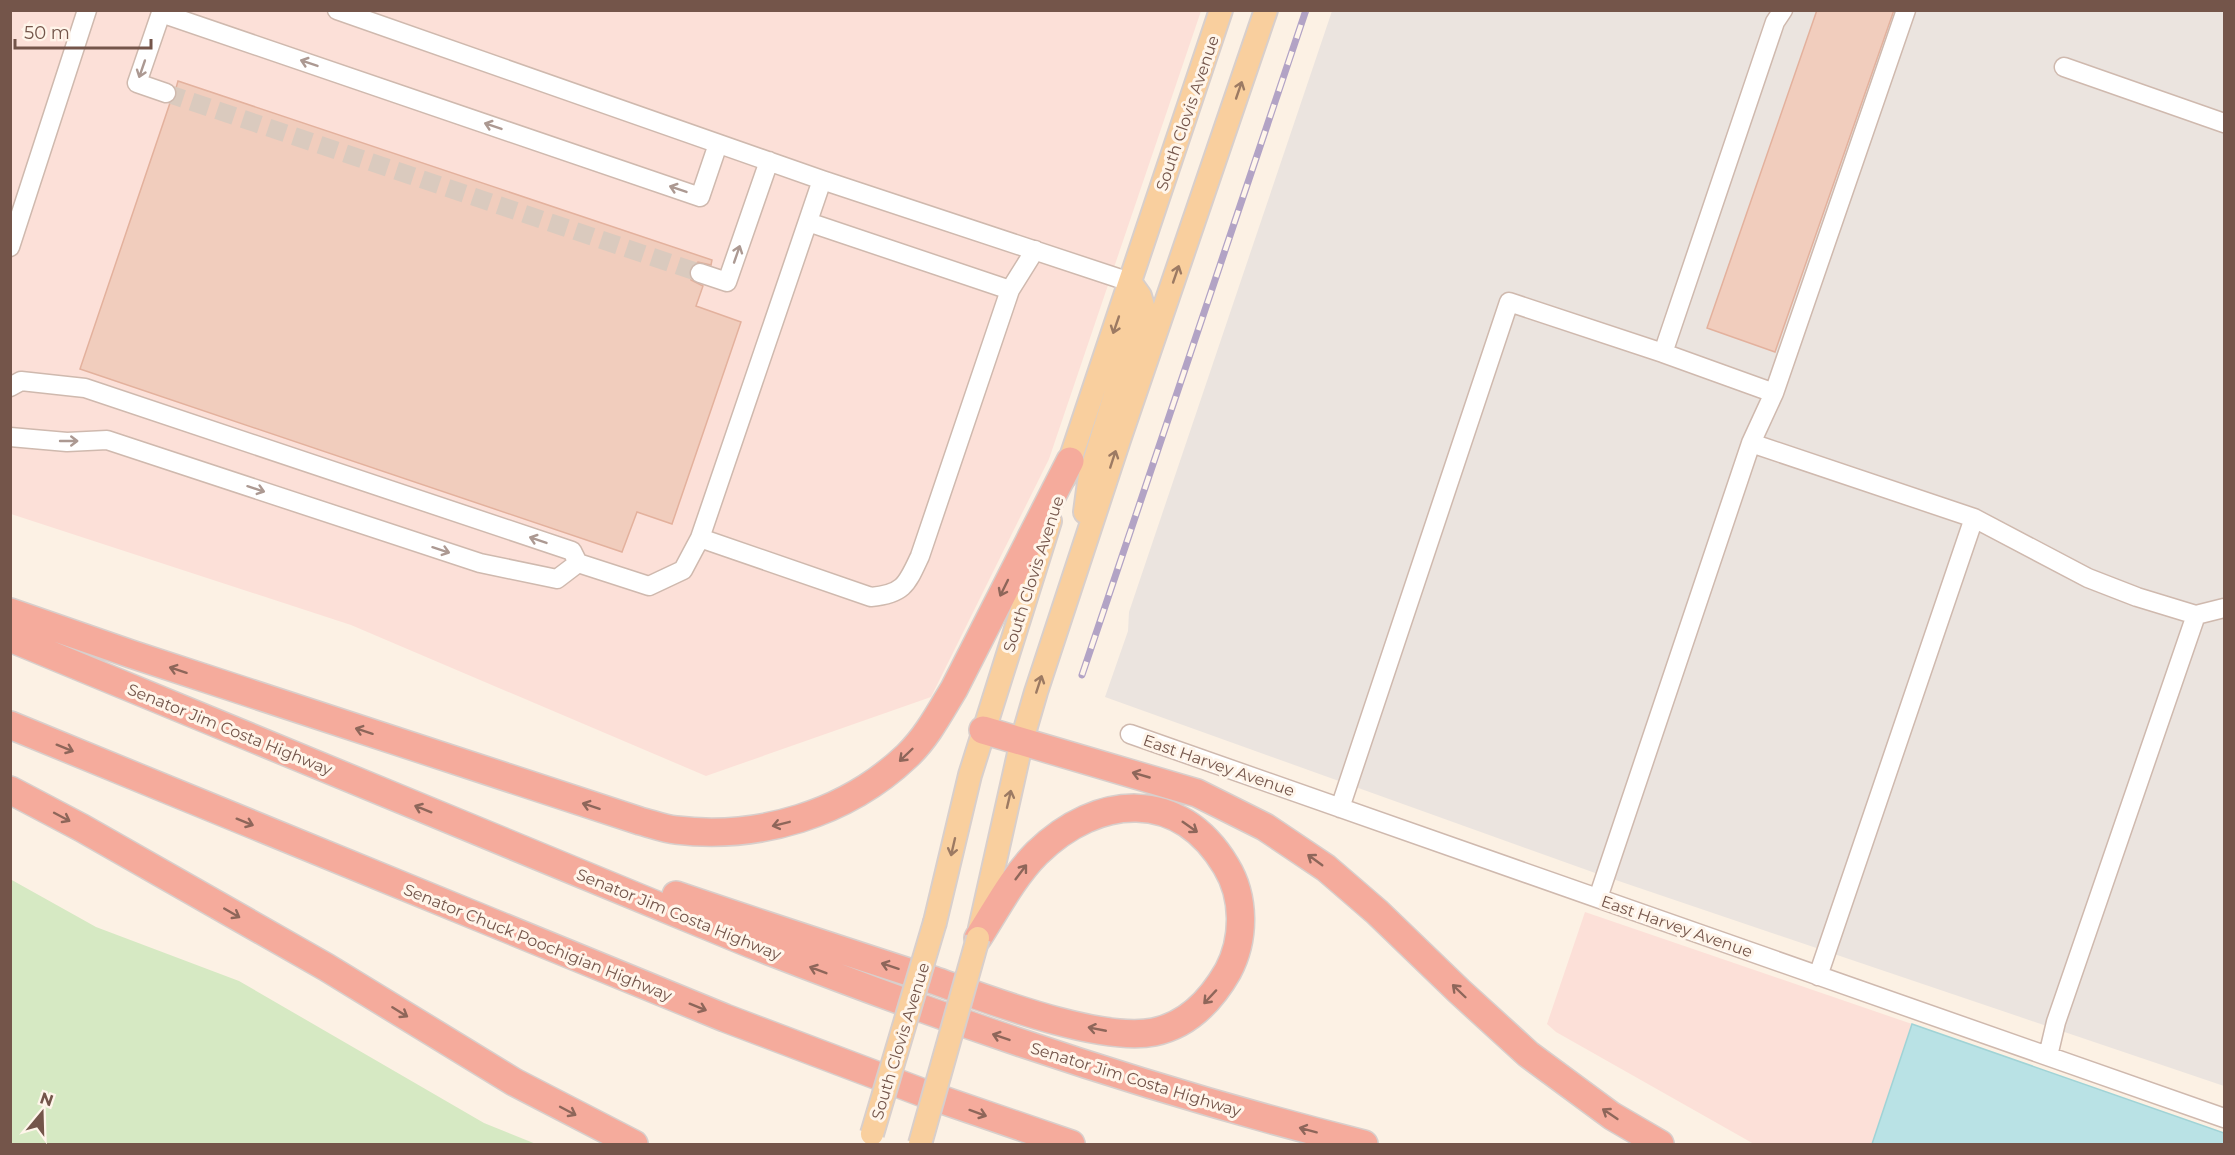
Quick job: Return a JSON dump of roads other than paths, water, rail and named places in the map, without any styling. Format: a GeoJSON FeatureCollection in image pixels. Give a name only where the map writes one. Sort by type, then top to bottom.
{"type":"FeatureCollection","features":[{"type":"Feature","properties":{"kind":"highway"},"geometry":{"type":"LineString","coordinates":[[10,612],[70,634],[640,821],[673,830],[702,832],[757,829],[789,822],[836,803],[864,788],[908,754],[935,721],[954,689],[1070,461]]}},
{"type":"Feature","properties":{"kind":"highway","name":"Senator Jim Costa Highway"},"geometry":{"type":"LineString","coordinates":[[10,638],[751,944],[970,1027],[1213,1104],[1364,1144]]}},
{"type":"Feature","properties":{"kind":"highway","name":"Senator Chuck Poochigian Highway"},"geometry":{"type":"LineString","coordinates":[[10,725],[724,1018],[934,1097],[1071,1144]]}},
{"type":"Feature","properties":{"kind":"highway"},"geometry":{"type":"LineString","coordinates":[[983,730],[1197,793],[1265,827],[1326,868],[1377,912],[1528,1054],[1612,1116],[1660,1144]]}},
{"type":"Feature","properties":{"kind":"highway"},"geometry":{"type":"LineString","coordinates":[[10,790],[102,839],[326,967],[514,1082],[634,1144]]}},
{"type":"Feature","properties":{"kind":"highway"},"geometry":{"type":"LineString","coordinates":[[450,819],[1014,1008],[1110,1032],[1134,1034],[1155,1032],[1176,1025],[1192,1015],[1218,988],[1237,950],[1240,931],[1236,887],[1218,853],[1190,825],[1168,814],[1143,807],[1124,808],[1081,821],[1050,841],[1020,872],[978,938]]}},
{"type":"Feature","properties":{"kind":"main road","name":"South Clovis Avenue"},"geometry":{"type":"LineString","coordinates":[[871,1139],[935,922],[983,730],[1070,461],[1221,10]]}},
{"type":"Feature","properties":{"kind":"main road"},"geometry":{"type":"LineString","coordinates":[[920,1144],[978,938],[1023,740],[1077,567],[1266,10]]}},
{"type":"Feature","properties":{"kind":"main road"},"geometry":{"type":"LineString","coordinates":[[1077,567],[1089,475],[1143,306],[1140,296],[1130,282]]}},
{"type":"Feature","properties":{"kind":"lane"},"geometry":{"type":"LineString","coordinates":[[10,247],[87,10]]}},
{"type":"Feature","properties":{"kind":"lane"},"geometry":{"type":"LineString","coordinates":[[337,10],[822,180],[1130,282]]}},
{"type":"Feature","properties":{"kind":"lane"},"geometry":{"type":"LineString","coordinates":[[1663,353],[1775,22],[1782,10]]}},
{"type":"Feature","properties":{"kind":"lane"},"geometry":{"type":"LineString","coordinates":[[1598,898],[1751,443],[1774,393],[1906,10]]}},
{"type":"Feature","properties":{"kind":"lane"},"geometry":{"type":"LineString","coordinates":[[166,93],[137,83],[161,13],[700,197],[718,144]]}},
{"type":"Feature","properties":{"kind":"lane"},"geometry":{"type":"LineString","coordinates":[[2064,67],[2224,123]]}},
{"type":"Feature","properties":{"kind":"lane"},"geometry":{"type":"LineString","coordinates":[[700,273],[727,282],[769,161]]}},
{"type":"Feature","properties":{"kind":"lane"},"geometry":{"type":"LineString","coordinates":[[10,387],[21,381],[85,388],[572,551],[578,563],[649,586],[683,570],[700,538],[822,180]]}},
{"type":"Feature","properties":{"kind":"lane"},"geometry":{"type":"LineString","coordinates":[[808,222],[1010,290]]}},
{"type":"Feature","properties":{"kind":"lane"},"geometry":{"type":"LineString","coordinates":[[700,538],[872,597],[889,596],[907,583],[924,546],[1010,290],[1035,250]]}},
{"type":"Feature","properties":{"kind":"lane"},"geometry":{"type":"LineString","coordinates":[[1340,808],[1509,302],[1774,393]]}},
{"type":"Feature","properties":{"kind":"lane"},"geometry":{"type":"LineString","coordinates":[[10,437],[67,442],[107,440],[480,563],[557,579],[578,563]]}},
{"type":"Feature","properties":{"kind":"lane"},"geometry":{"type":"LineString","coordinates":[[1751,443],[1974,518],[2088,578],[2138,597],[2196,615],[2224,608]]}},
{"type":"Feature","properties":{"kind":"lane"},"geometry":{"type":"LineString","coordinates":[[1818,976],[1974,518]]}},
{"type":"Feature","properties":{"kind":"lane"},"geometry":{"type":"LineString","coordinates":[[2048,1056],[2056,1022],[2196,615]]}},
{"type":"Feature","properties":{"kind":"lane","name":"East Harvey Avenue"},"geometry":{"type":"LineString","coordinates":[[1130,734],[2224,1118]]}},
{"type":"Feature","properties":{"kind":"water"},"geometry":{"type":"Polygon","coordinates":[[[1912,1024],[2224,1133],[2224,1144],[1872,1144],[1912,1024]]]}},
{"type":"Feature","properties":{"kind":"tunnel"},"geometry":{"type":"LineString","coordinates":[[166,93],[700,273]]}},
{"type":"Feature","properties":{"kind":"railway"},"geometry":{"type":"LineString","coordinates":[[1082,675],[1306,10]]}}]}
